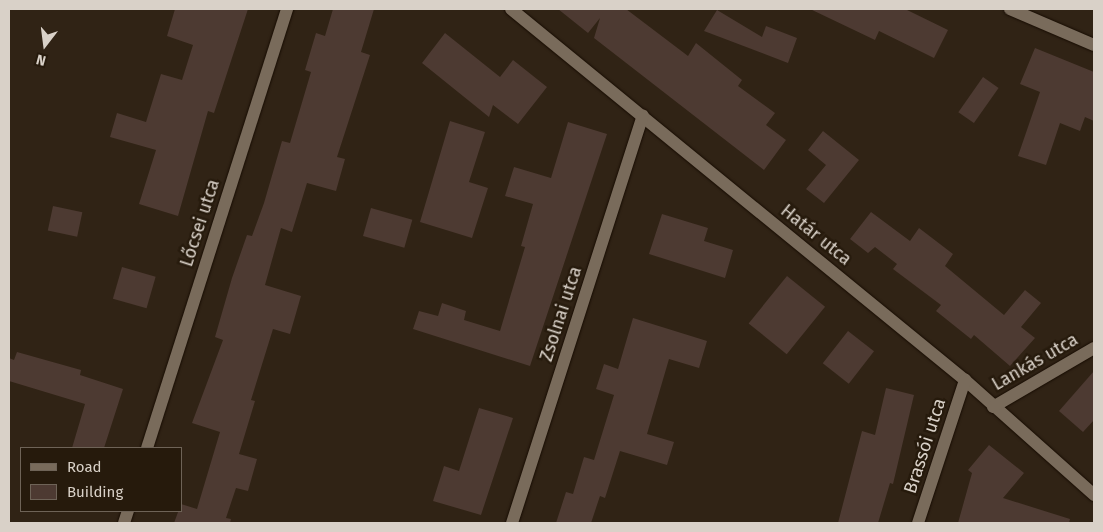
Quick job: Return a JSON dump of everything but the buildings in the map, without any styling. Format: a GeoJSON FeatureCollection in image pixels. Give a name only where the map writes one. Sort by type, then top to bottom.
{"type":"FeatureCollection","features":[{"type":"Feature","properties":{"kind":"street","name":"Lőcsei utca"},"geometry":{"type":"LineString","coordinates":[[147,447],[287,9]]}},
{"type":"Feature","properties":{"kind":"street","name":"Határ utca"},"geometry":{"type":"LineString","coordinates":[[511,9],[965,380],[993,407],[1094,495]]}},
{"type":"Feature","properties":{"kind":"street"},"geometry":{"type":"LineString","coordinates":[[1010,9],[1094,45]]}},
{"type":"Feature","properties":{"kind":"street","name":"Zsolnai utca"},"geometry":{"type":"LineString","coordinates":[[512,523],[643,116]]}},
{"type":"Feature","properties":{"kind":"street","name":"Lankás utca"},"geometry":{"type":"LineString","coordinates":[[993,407],[1094,348]]}},
{"type":"Feature","properties":{"kind":"street","name":"Brassói utca"},"geometry":{"type":"LineString","coordinates":[[918,523],[965,380]]}}]}
